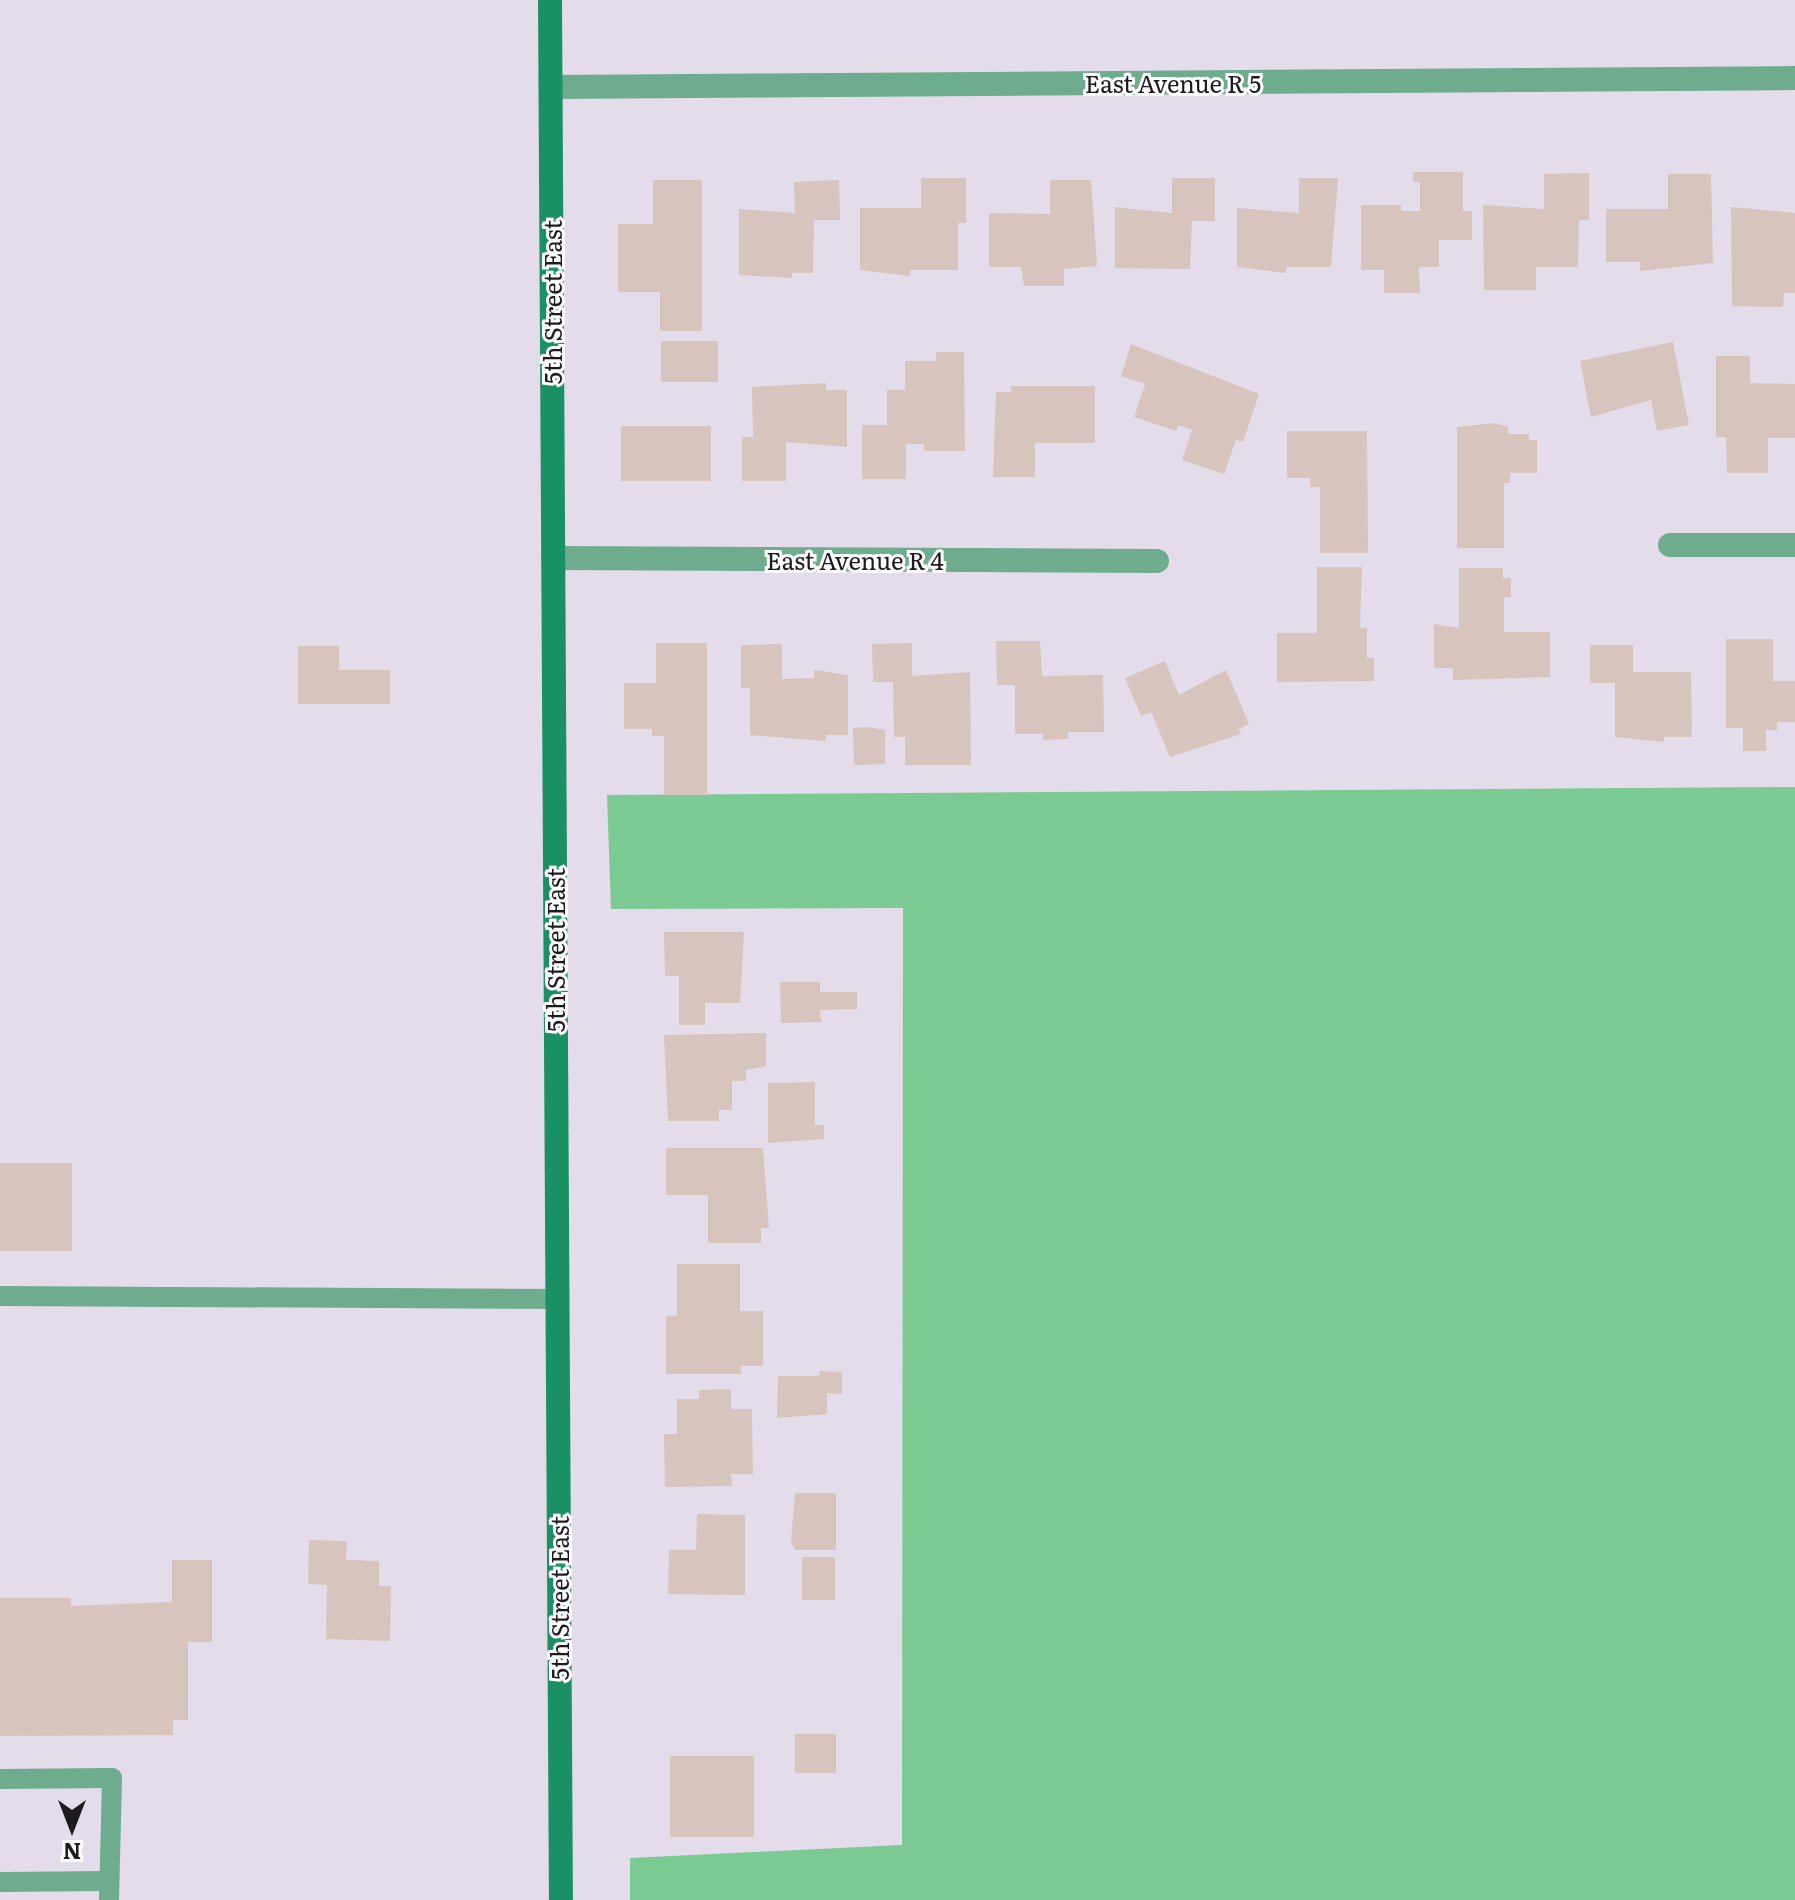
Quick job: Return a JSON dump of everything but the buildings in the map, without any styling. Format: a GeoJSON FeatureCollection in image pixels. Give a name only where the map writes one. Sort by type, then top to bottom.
{"type":"FeatureCollection","features":[{"type":"Feature","properties":{"kind":"street","name":"5th Street East"},"geometry":{"type":"LineString","coordinates":[[550,0],[561,1900]]}},
{"type":"Feature","properties":{"kind":"street","name":"East Avenue R 5"},"geometry":{"type":"LineString","coordinates":[[551,87],[1795,78]]}},
{"type":"Feature","properties":{"kind":"street"},"geometry":{"type":"LineString","coordinates":[[1670,545],[1795,545]]}},
{"type":"Feature","properties":{"kind":"street","name":"East Avenue R 4"},"geometry":{"type":"LineString","coordinates":[[553,558],[1157,561]]}},
{"type":"Feature","properties":{"kind":"lane"},"geometry":{"type":"LineString","coordinates":[[0,1296],[557,1299]]}},
{"type":"Feature","properties":{"kind":"lane"},"geometry":{"type":"LineString","coordinates":[[0,1779],[112,1778],[109,1891],[0,1882]]}},
{"type":"Feature","properties":{"kind":"green space"},"geometry":{"type":"Polygon","coordinates":[[[1795,787],[1795,1900],[630,1900],[630,1858],[902,1845],[903,908],[611,909],[607,795],[1795,787]]]}}]}
